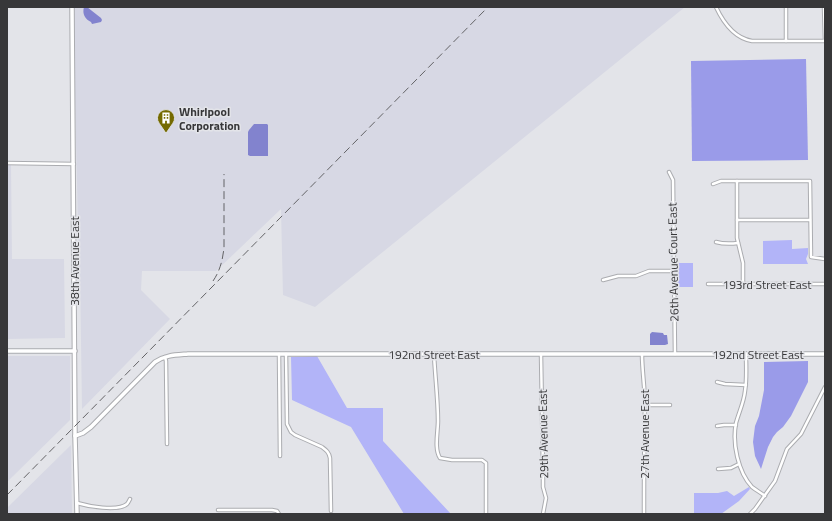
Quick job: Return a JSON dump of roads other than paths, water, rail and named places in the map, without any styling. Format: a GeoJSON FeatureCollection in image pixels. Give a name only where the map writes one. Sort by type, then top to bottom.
{"type":"FeatureCollection","features":[{"type":"Feature","properties":{"kind":"street","name":"38th Avenue East"},"geometry":{"type":"LineString","coordinates":[[72,7],[75,436],[77,514]]}},
{"type":"Feature","properties":{"kind":"street"},"geometry":{"type":"LineString","coordinates":[[716,7],[723,21],[734,32],[743,38],[752,41],[825,41],[824,7]]}},
{"type":"Feature","properties":{"kind":"street"},"geometry":{"type":"LineString","coordinates":[[786,7],[786,41]]}},
{"type":"Feature","properties":{"kind":"street"},"geometry":{"type":"LineString","coordinates":[[7,163],[74,164]]}},
{"type":"Feature","properties":{"kind":"street","name":"26th Avenue Court East"},"geometry":{"type":"LineString","coordinates":[[669,172],[673,180],[675,354]]}},
{"type":"Feature","properties":{"kind":"street"},"geometry":{"type":"LineString","coordinates":[[713,184],[721,181],[810,181],[811,257],[825,259]]}},
{"type":"Feature","properties":{"kind":"street"},"geometry":{"type":"LineString","coordinates":[[737,181],[737,238],[744,262],[743,284]]}},
{"type":"Feature","properties":{"kind":"street"},"geometry":{"type":"LineString","coordinates":[[737,220],[810,220]]}},
{"type":"Feature","properties":{"kind":"street"},"geometry":{"type":"LineString","coordinates":[[716,242],[733,244],[738,243]]}},
{"type":"Feature","properties":{"kind":"street"},"geometry":{"type":"LineString","coordinates":[[603,280],[618,276],[636,276],[649,271],[674,271]]}},
{"type":"Feature","properties":{"kind":"street","name":"193rd Street East"},"geometry":{"type":"LineString","coordinates":[[708,284],[825,284]]}},
{"type":"Feature","properties":{"kind":"street"},"geometry":{"type":"LineString","coordinates":[[7,351],[75,351]]}},
{"type":"Feature","properties":{"kind":"street"},"geometry":{"type":"LineString","coordinates":[[279,354],[280,456]]}},
{"type":"Feature","properties":{"kind":"street"},"geometry":{"type":"LineString","coordinates":[[286,354],[287,424],[295,435],[326,449],[328,453],[330,458],[330,511]]}},
{"type":"Feature","properties":{"kind":"street"},"geometry":{"type":"LineString","coordinates":[[434,354],[438,421],[437,445],[439,457],[446,460],[482,460],[486,462],[486,514]]}},
{"type":"Feature","properties":{"kind":"street","name":"29th Avenue East"},"geometry":{"type":"LineString","coordinates":[[541,354],[543,487],[546,498],[543,514]]}},
{"type":"Feature","properties":{"kind":"street","name":"27th Avenue East"},"geometry":{"type":"LineString","coordinates":[[642,354],[645,404],[644,514]]}},
{"type":"Feature","properties":{"kind":"street"},"geometry":{"type":"LineString","coordinates":[[746,354],[746,385],[736,425],[736,452],[739,464],[747,480],[753,487],[765,496]]}},
{"type":"Feature","properties":{"kind":"street","name":"192nd Street East"},"geometry":{"type":"LineString","coordinates":[[75,436],[83,433],[91,427],[148,368],[158,360],[175,355],[825,354]]}},
{"type":"Feature","properties":{"kind":"street"},"geometry":{"type":"LineString","coordinates":[[165,357],[167,444]]}},
{"type":"Feature","properties":{"kind":"street"},"geometry":{"type":"LineString","coordinates":[[717,382],[746,385]]}},
{"type":"Feature","properties":{"kind":"street"},"geometry":{"type":"LineString","coordinates":[[750,514],[775,481],[787,449],[801,434],[825,387]]}},
{"type":"Feature","properties":{"kind":"street"},"geometry":{"type":"LineString","coordinates":[[645,404],[670,405]]}},
{"type":"Feature","properties":{"kind":"street"},"geometry":{"type":"LineString","coordinates":[[717,426],[736,425]]}},
{"type":"Feature","properties":{"kind":"street"},"geometry":{"type":"LineString","coordinates":[[718,469],[731,468],[739,464]]}},
{"type":"Feature","properties":{"kind":"street"},"geometry":{"type":"LineString","coordinates":[[77,503],[94,507],[121,507],[126,505],[130,499]]}},
{"type":"Feature","properties":{"kind":"street"},"geometry":{"type":"LineString","coordinates":[[218,510],[272,510],[279,514]]}},
{"type":"Feature","properties":{"kind":"railway"},"geometry":{"type":"LineString","coordinates":[[7,495],[488,7]]}},
{"type":"Feature","properties":{"kind":"railway"},"geometry":{"type":"LineString","coordinates":[[213,281],[221,265],[224,247],[224,174]]}},
{"type":"Feature","properties":{"kind":"place","name":"Whirlpool Corporation"},"geometry":{"type":"Point","coordinates":[166,133]}}]}
